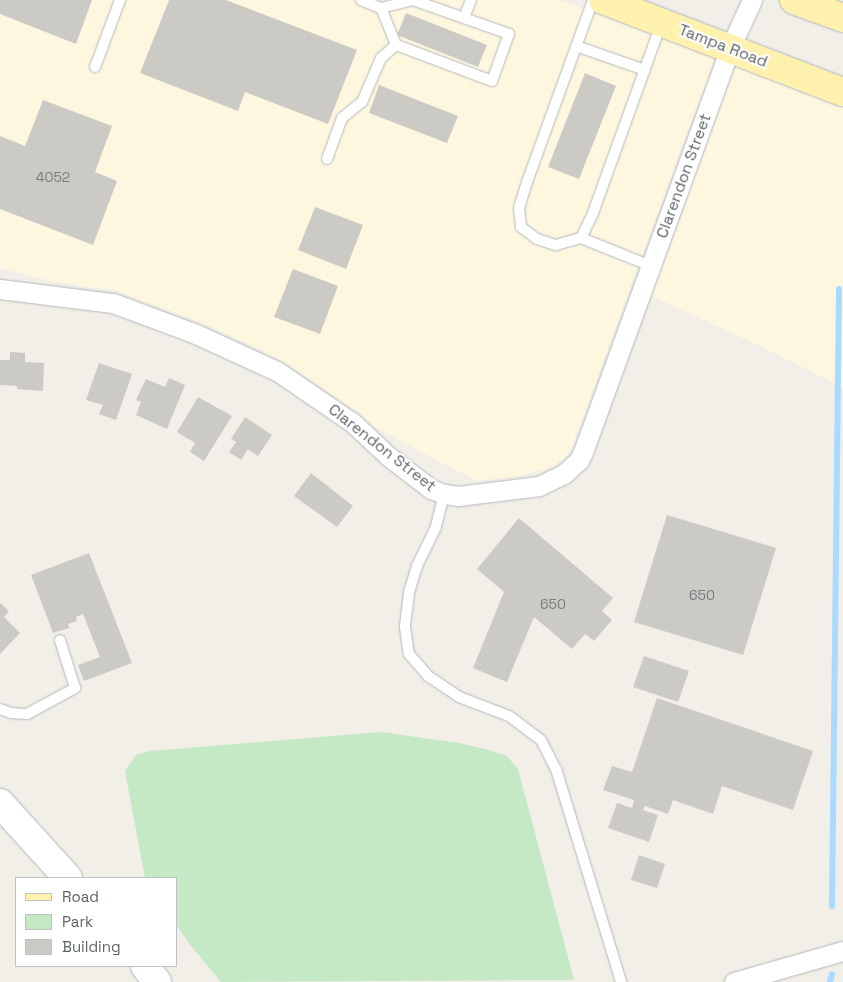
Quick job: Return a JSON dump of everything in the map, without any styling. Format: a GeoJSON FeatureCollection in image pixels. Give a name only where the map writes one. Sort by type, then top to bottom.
{"type":"FeatureCollection","features":[{"type":"Feature","properties":{"kind":"main road","name":"Tampa Road"},"geometry":{"type":"LineString","coordinates":[[603,0],[843,92]]}},
{"type":"Feature","properties":{"kind":"main road"},"geometry":{"type":"LineString","coordinates":[[794,0],[843,18]]}},
{"type":"Feature","properties":{"kind":"street","name":"Clarendon Street"},"geometry":{"type":"LineString","coordinates":[[0,289],[31,291],[113,303],[196,334],[277,371],[353,423],[388,456],[431,489],[444,494],[458,496],[538,486],[564,474],[579,460],[730,48],[752,0]]}},
{"type":"Feature","properties":{"kind":"street"},"geometry":{"type":"LineString","coordinates":[[0,803],[67,877]]}},
{"type":"Feature","properties":{"kind":"street"},"geometry":{"type":"LineString","coordinates":[[734,982],[843,951]]}},
{"type":"Feature","properties":{"kind":"street"},"geometry":{"type":"LineString","coordinates":[[146,967],[157,982]]}},
{"type":"Feature","properties":{"kind":"lane"},"geometry":{"type":"LineString","coordinates":[[95,68],[120,0]]}},
{"type":"Feature","properties":{"kind":"lane"},"geometry":{"type":"LineString","coordinates":[[361,0],[381,8],[413,0],[509,34],[492,80],[396,45],[381,8]]}},
{"type":"Feature","properties":{"kind":"lane"},"geometry":{"type":"LineString","coordinates":[[464,18],[471,0]]}},
{"type":"Feature","properties":{"kind":"lane"},"geometry":{"type":"LineString","coordinates":[[593,0],[519,208],[521,227],[537,240],[556,245],[580,238],[651,266]]}},
{"type":"Feature","properties":{"kind":"lane"},"geometry":{"type":"LineString","coordinates":[[580,238],[593,213],[662,22]]}},
{"type":"Feature","properties":{"kind":"lane"},"geometry":{"type":"LineString","coordinates":[[327,159],[342,118],[362,102],[381,58],[396,45]]}},
{"type":"Feature","properties":{"kind":"lane"},"geometry":{"type":"LineString","coordinates":[[576,46],[645,70]]}},
{"type":"Feature","properties":{"kind":"lane"},"geometry":{"type":"LineString","coordinates":[[444,494],[436,527],[417,566],[409,593],[405,627],[409,654],[428,676],[459,697],[509,716],[541,740],[556,770],[621,982]]}},
{"type":"Feature","properties":{"kind":"lane"},"geometry":{"type":"LineString","coordinates":[[0,709],[10,713],[27,714],[75,688],[60,640]]}},
{"type":"Feature","properties":{"kind":"shaded area"},"geometry":{"type":"Polygon","coordinates":[[[0,0],[559,0],[715,57],[570,452],[558,463],[548,468],[517,476],[477,481],[376,428],[358,412],[282,360],[200,322],[117,291],[55,282],[0,268],[0,0]]]}},
{"type":"Feature","properties":{"kind":"shaded area"},"geometry":{"type":"Polygon","coordinates":[[[736,65],[843,107],[843,391],[842,387],[771,351],[652,296],[736,65]]]}},
{"type":"Feature","properties":{"kind":"green space"},"geometry":{"type":"Polygon","coordinates":[[[381,732],[459,743],[507,756],[518,769],[574,980],[221,982],[178,928],[178,877],[145,877],[125,771],[136,755],[150,751],[381,732]]]}},
{"type":"Feature","properties":{"kind":"building"},"geometry":{"type":"Polygon","coordinates":[[[0,0],[92,0],[76,44],[0,14],[0,0]]]}},
{"type":"Feature","properties":{"kind":"building"},"geometry":{"type":"Polygon","coordinates":[[[169,0],[226,0],[357,50],[328,124],[245,92],[238,111],[140,73],[169,0]]]}},
{"type":"Feature","properties":{"kind":"building"},"geometry":{"type":"Polygon","coordinates":[[[406,13],[487,45],[478,67],[397,35],[406,13]]]}},
{"type":"Feature","properties":{"kind":"building"},"geometry":{"type":"Polygon","coordinates":[[[585,73],[616,86],[579,179],[548,167],[585,73]]]}},
{"type":"Feature","properties":{"kind":"building"},"geometry":{"type":"Polygon","coordinates":[[[379,85],[458,116],[447,143],[369,113],[379,85]]]}},
{"type":"Feature","properties":{"kind":"building"},"geometry":{"type":"Polygon","coordinates":[[[43,100],[112,126],[95,172],[117,181],[93,245],[0,209],[0,136],[25,146],[43,100]]]}},
{"type":"Feature","properties":{"kind":"building"},"geometry":{"type":"Polygon","coordinates":[[[315,207],[363,225],[346,269],[298,250],[315,207]]]}},
{"type":"Feature","properties":{"kind":"building"},"geometry":{"type":"Polygon","coordinates":[[[293,269],[338,286],[320,334],[274,317],[293,269]]]}},
{"type":"Feature","properties":{"kind":"building"},"geometry":{"type":"Polygon","coordinates":[[[10,352],[25,353],[25,362],[44,363],[43,391],[17,389],[17,386],[0,385],[0,360],[10,360],[10,352]]]}},
{"type":"Feature","properties":{"kind":"building"},"geometry":{"type":"Polygon","coordinates":[[[99,363],[132,374],[116,420],[99,414],[103,405],[86,400],[99,363]]]}},
{"type":"Feature","properties":{"kind":"building"},"geometry":{"type":"Polygon","coordinates":[[[169,378],[185,385],[167,429],[136,415],[141,402],[136,400],[146,379],[165,387],[169,378]]]}},
{"type":"Feature","properties":{"kind":"building"},"geometry":{"type":"Polygon","coordinates":[[[198,397],[232,416],[204,461],[190,452],[195,443],[177,432],[198,397]]]}},
{"type":"Feature","properties":{"kind":"building"},"geometry":{"type":"Polygon","coordinates":[[[245,417],[272,435],[258,456],[248,449],[241,460],[229,452],[236,442],[231,439],[245,417]]]}},
{"type":"Feature","properties":{"kind":"building"},"geometry":{"type":"Polygon","coordinates":[[[311,473],[353,506],[337,527],[294,496],[311,473]]]}},
{"type":"Feature","properties":{"kind":"building"},"geometry":{"type":"Polygon","coordinates":[[[667,515],[776,548],[743,655],[634,622],[667,515]]]}},
{"type":"Feature","properties":{"kind":"building"},"geometry":{"type":"Polygon","coordinates":[[[519,518],[613,598],[602,611],[612,620],[594,641],[585,634],[572,649],[534,617],[507,682],[473,668],[504,592],[477,569],[519,518]]]}},
{"type":"Feature","properties":{"kind":"building"},"geometry":{"type":"Polygon","coordinates":[[[89,553],[132,663],[84,681],[78,665],[100,657],[83,614],[76,617],[77,621],[68,624],[69,628],[53,633],[31,575],[89,553]]]}},
{"type":"Feature","properties":{"kind":"building"},"geometry":{"type":"Polygon","coordinates":[[[0,603],[9,611],[4,617],[20,633],[0,654],[0,603]]]}},
{"type":"Feature","properties":{"kind":"building"},"geometry":{"type":"Polygon","coordinates":[[[644,656],[689,671],[678,702],[633,687],[644,656]]]}},
{"type":"Feature","properties":{"kind":"building"},"geometry":{"type":"Polygon","coordinates":[[[657,698],[813,751],[793,810],[722,786],[713,814],[673,800],[668,814],[645,806],[643,810],[658,815],[649,842],[608,828],[617,803],[632,808],[634,800],[603,790],[612,766],[632,772],[657,698]]]}},
{"type":"Feature","properties":{"kind":"building"},"geometry":{"type":"Polygon","coordinates":[[[639,855],[665,864],[657,888],[631,880],[639,855]]]}},
{"type":"Feature","properties":{"kind":"waterway"},"geometry":{"type":"LineString","coordinates":[[832,906],[839,289]]}},
{"type":"Feature","properties":{"kind":"waterway"},"geometry":{"type":"LineString","coordinates":[[830,982],[832,974]]}}]}
